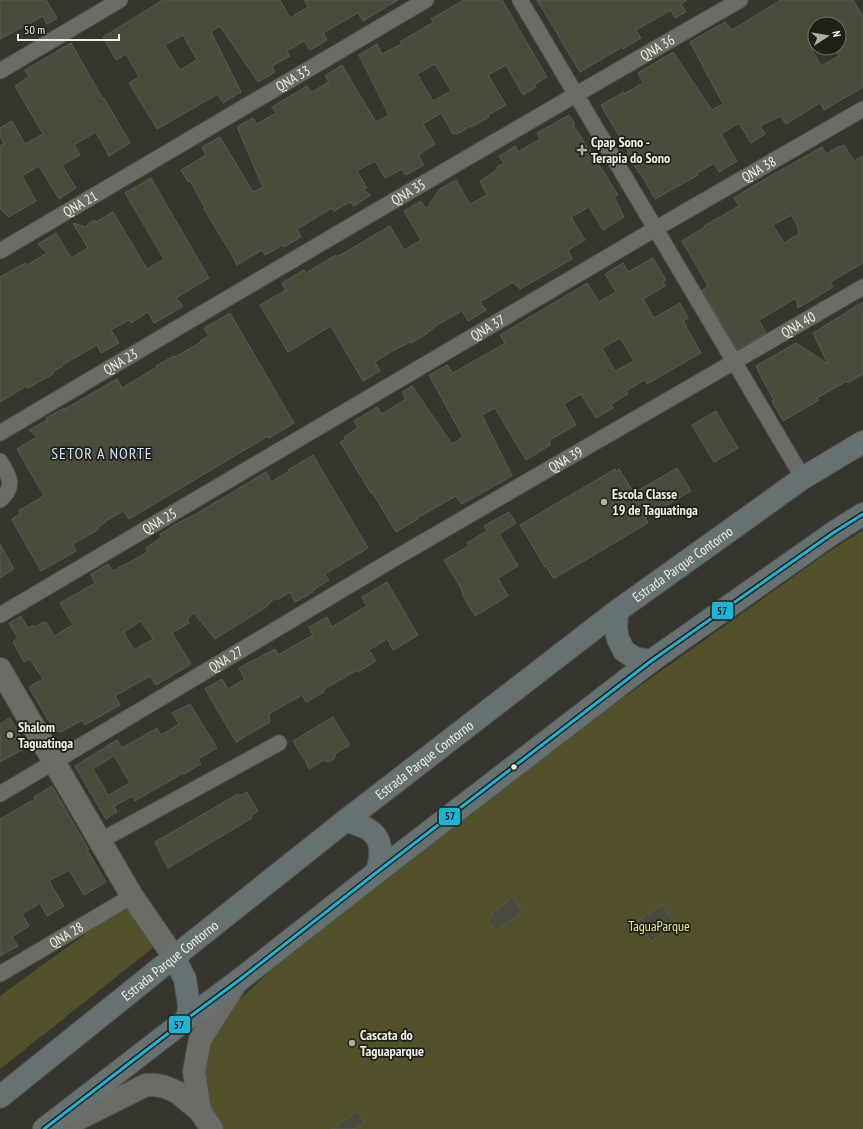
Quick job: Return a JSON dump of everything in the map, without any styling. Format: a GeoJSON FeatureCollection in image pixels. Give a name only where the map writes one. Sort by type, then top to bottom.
{"type":"FeatureCollection","features":[{"type":"Feature","properties":{"kind":"highway","name":"Estrada Parque Contorno"},"geometry":{"type":"LineString","coordinates":[[0,1097],[345,821],[617,611],[802,478],[863,442]]}},
{"type":"Feature","properties":{"kind":"highway"},"geometry":{"type":"LineString","coordinates":[[44,1129],[238,981],[651,661],[833,533],[863,514]]}},
{"type":"Feature","properties":{"kind":"highway"},"geometry":{"type":"LineString","coordinates":[[617,611],[616,628],[618,639],[624,650],[635,658],[651,661]]}},
{"type":"Feature","properties":{"kind":"highway"},"geometry":{"type":"LineString","coordinates":[[345,821],[369,828],[376,836],[380,847],[381,859],[377,872]]}},
{"type":"Feature","properties":{"kind":"highway"},"geometry":{"type":"LineString","coordinates":[[174,957],[185,979],[189,1005],[188,1018]]}},
{"type":"Feature","properties":{"kind":"street"},"geometry":{"type":"LineString","coordinates":[[0,70],[120,0]]}},
{"type":"Feature","properties":{"kind":"street","name":"QNA 33"},"geometry":{"type":"LineString","coordinates":[[159,157],[426,0]]}},
{"type":"Feature","properties":{"kind":"street"},"geometry":{"type":"LineString","coordinates":[[520,0],[802,478]]}},
{"type":"Feature","properties":{"kind":"street","name":"QNA 36"},"geometry":{"type":"LineString","coordinates":[[576,94],[740,0]]}},
{"type":"Feature","properties":{"kind":"street","name":"QNA 35"},"geometry":{"type":"LineString","coordinates":[[241,290],[576,94]]}},
{"type":"Feature","properties":{"kind":"street","name":"QNA 38"},"geometry":{"type":"LineString","coordinates":[[655,229],[863,109]]}},
{"type":"Feature","properties":{"kind":"street","name":"QNA 21"},"geometry":{"type":"LineString","coordinates":[[0,251],[159,157]]}},
{"type":"Feature","properties":{"kind":"street","name":"QNA 37"},"geometry":{"type":"LineString","coordinates":[[319,426],[655,229]]}},
{"type":"Feature","properties":{"kind":"street","name":"QNA 40"},"geometry":{"type":"LineString","coordinates":[[734,363],[863,288]]}},
{"type":"Feature","properties":{"kind":"street","name":"QNA 23"},"geometry":{"type":"LineString","coordinates":[[0,433],[241,290]]}},
{"type":"Feature","properties":{"kind":"street","name":"QNA 39"},"geometry":{"type":"LineString","coordinates":[[397,557],[734,363]]}},
{"type":"Feature","properties":{"kind":"street","name":"QNA 25"},"geometry":{"type":"LineString","coordinates":[[0,615],[319,426]]}},
{"type":"Feature","properties":{"kind":"street"},"geometry":{"type":"LineString","coordinates":[[0,460],[8,473],[10,484],[8,492],[0,500]]}},
{"type":"Feature","properties":{"kind":"street","name":"QNA 27"},"geometry":{"type":"LineString","coordinates":[[0,794],[397,557]]}},
{"type":"Feature","properties":{"kind":"street"},"geometry":{"type":"LineString","coordinates":[[0,669],[132,896],[174,957]]}},
{"type":"Feature","properties":{"kind":"street"},"geometry":{"type":"LineString","coordinates":[[100,841],[279,743]]}},
{"type":"Feature","properties":{"kind":"street","name":"QNA 28"},"geometry":{"type":"LineString","coordinates":[[0,974],[132,896]]}},
{"type":"Feature","properties":{"kind":"street"},"geometry":{"type":"LineString","coordinates":[[200,1111],[194,1072],[200,1040],[238,981]]}},
{"type":"Feature","properties":{"kind":"street"},"geometry":{"type":"LineString","coordinates":[[58,1129],[146,1085],[161,1086],[177,1092],[200,1111],[212,1129]]}},
{"type":"Feature","properties":{"kind":"green space","name":"TaguaParque"},"geometry":{"type":"Polygon","coordinates":[[[863,530],[863,1129],[213,1129],[202,1059],[227,1011],[280,962],[596,717],[824,555],[863,530]]]}},
{"type":"Feature","properties":{"kind":"green space"},"geometry":{"type":"Polygon","coordinates":[[[129,902],[159,943],[0,1069],[0,996],[129,902]]]}},
{"type":"Feature","properties":{"kind":"building"},"geometry":{"type":"Polygon","coordinates":[[[0,0],[46,0],[57,18],[47,24],[43,16],[0,39],[0,0]]]}},
{"type":"Feature","properties":{"kind":"building"},"geometry":{"type":"Polygon","coordinates":[[[163,0],[280,0],[290,18],[308,7],[304,0],[398,0],[363,21],[358,13],[323,33],[327,40],[310,50],[304,41],[287,51],[290,56],[272,66],[275,72],[258,82],[220,26],[211,32],[241,92],[223,103],[218,94],[157,129],[129,83],[139,77],[126,54],[116,60],[103,37],[163,0]],[[183,35],[165,45],[180,70],[197,60],[183,35]]]}},
{"type":"Feature","properties":{"kind":"building"},"geometry":{"type":"Polygon","coordinates":[[[464,0],[502,0],[547,77],[534,85],[536,87],[523,95],[506,65],[488,75],[506,105],[488,115],[489,117],[457,134],[453,134],[441,113],[423,124],[435,144],[418,155],[424,165],[406,175],[402,169],[385,178],[375,161],[357,171],[367,188],[363,190],[371,195],[354,206],[350,202],[334,211],[332,208],[297,229],[301,237],[284,247],[283,245],[265,255],[262,250],[237,265],[204,209],[205,208],[190,181],[188,182],[181,170],[206,155],[202,147],[220,137],[253,192],[263,187],[237,127],[253,118],[257,124],[276,113],[272,107],[307,86],[312,92],[329,82],[325,76],[342,65],[376,122],[389,115],[359,55],[377,44],[382,54],[402,44],[400,42],[434,22],[431,19],[464,0]],[[435,64],[417,74],[433,101],[451,91],[435,64]]]}},
{"type":"Feature","properties":{"kind":"building"},"geometry":{"type":"Polygon","coordinates":[[[537,0],[687,0],[681,4],[686,12],[675,18],[671,10],[636,30],[641,38],[623,49],[622,47],[580,72],[537,0]]]}},
{"type":"Feature","properties":{"kind":"building"},"geometry":{"type":"Polygon","coordinates":[[[781,0],[853,0],[863,17],[863,87],[824,110],[820,103],[786,124],[781,116],[760,126],[765,134],[751,143],[739,123],[721,134],[737,161],[719,172],[714,163],[697,173],[698,175],[655,199],[640,172],[639,173],[627,153],[629,153],[601,105],[643,83],[638,73],[673,52],[712,110],[723,104],[690,42],[725,22],[732,30],[781,0]]]}},
{"type":"Feature","properties":{"kind":"building"},"geometry":{"type":"Polygon","coordinates":[[[71,43],[130,143],[109,156],[96,132],[74,145],[80,155],[62,165],[76,188],[59,199],[39,166],[22,176],[36,201],[9,217],[0,208],[0,146],[4,144],[0,137],[0,128],[12,121],[25,144],[43,134],[15,86],[29,77],[25,70],[71,43]]]}},
{"type":"Feature","properties":{"kind":"building"},"geometry":{"type":"Polygon","coordinates":[[[569,115],[575,124],[573,125],[618,195],[614,197],[624,217],[603,230],[589,207],[571,217],[585,240],[568,250],[572,259],[520,289],[513,282],[480,302],[486,310],[468,321],[462,311],[439,324],[428,333],[411,343],[410,342],[392,351],[375,362],[380,371],[363,381],[331,326],[288,352],[260,305],[286,290],[282,283],[304,270],[306,273],[336,255],[337,257],[390,226],[404,250],[421,240],[404,211],[421,201],[426,209],[440,189],[456,180],[470,204],[487,195],[480,181],[504,163],[499,156],[515,146],[518,152],[540,139],[537,133],[569,115]]]}},
{"type":"Feature","properties":{"kind":"building"},"geometry":{"type":"Polygon","coordinates":[[[844,145],[854,161],[863,156],[863,263],[830,282],[833,287],[798,308],[796,298],[759,320],[766,333],[737,349],[702,290],[708,286],[682,241],[705,227],[704,226],[739,206],[734,198],[751,187],[822,147],[826,154],[840,146],[841,147],[844,145]],[[791,215],[773,225],[784,243],[799,234],[797,225],[791,215]]]}},
{"type":"Feature","properties":{"kind":"building"},"geometry":{"type":"Polygon","coordinates":[[[151,178],[209,278],[176,298],[183,306],[172,313],[154,323],[148,312],[131,323],[129,320],[111,330],[119,343],[101,353],[97,345],[62,365],[63,366],[54,371],[53,374],[28,388],[27,386],[0,402],[0,277],[25,263],[27,265],[47,253],[38,244],[56,233],[71,258],[88,248],[73,223],[87,227],[88,224],[94,220],[96,222],[113,212],[147,269],[164,259],[125,193],[151,178]]]}},
{"type":"Feature","properties":{"kind":"building"},"geometry":{"type":"Polygon","coordinates":[[[653,258],[666,280],[663,282],[665,286],[643,299],[654,318],[680,303],[688,318],[683,321],[701,353],[647,384],[645,380],[626,391],[628,394],[611,404],[613,408],[596,418],[581,394],[564,404],[576,425],[550,440],[550,445],[526,460],[495,408],[482,415],[512,476],[462,504],[456,496],[417,518],[418,519],[396,532],[340,442],[345,439],[344,437],[358,428],[354,421],[377,407],[382,414],[406,399],[402,392],[412,386],[452,444],[463,437],[429,375],[447,365],[453,373],[495,349],[505,343],[500,335],[587,283],[599,302],[616,292],[605,274],[623,263],[628,272],[653,258]],[[620,338],[602,348],[615,371],[634,361],[620,338]]]}},
{"type":"Feature","properties":{"kind":"building"},"geometry":{"type":"Polygon","coordinates":[[[863,302],[863,374],[817,398],[819,400],[783,421],[756,366],[796,343],[828,364],[813,333],[863,302]]]}},
{"type":"Feature","properties":{"kind":"building"},"geometry":{"type":"Polygon","coordinates":[[[230,313],[294,423],[269,438],[268,436],[129,519],[123,511],[98,527],[99,529],[73,544],[76,551],[41,571],[12,520],[20,514],[18,511],[44,496],[17,449],[37,437],[29,430],[47,420],[46,418],[64,408],[65,409],[117,379],[122,388],[157,367],[156,366],[201,342],[200,341],[209,336],[204,328],[230,313]]]}},
{"type":"Feature","properties":{"kind":"building"},"geometry":{"type":"Polygon","coordinates":[[[716,411],[738,448],[714,462],[692,425],[716,411]]]}},
{"type":"Feature","properties":{"kind":"building"},"geometry":{"type":"Polygon","coordinates":[[[313,455],[368,548],[325,574],[329,580],[312,591],[313,592],[295,602],[290,592],[277,600],[275,598],[265,608],[215,639],[194,613],[187,619],[189,623],[172,633],[191,664],[156,685],[150,676],[115,696],[120,705],[85,725],[82,720],[61,732],[54,730],[29,687],[43,679],[30,659],[24,662],[13,642],[18,638],[9,623],[21,616],[28,628],[34,625],[35,627],[43,622],[46,622],[54,636],[73,625],[60,603],[95,583],[91,574],[108,564],[113,571],[148,552],[146,548],[162,537],[160,534],[266,472],[271,482],[289,471],[288,470],[313,455]],[[141,621],[124,632],[134,650],[153,639],[141,621]]]}},
{"type":"Feature","properties":{"kind":"building"},"geometry":{"type":"Polygon","coordinates":[[[677,468],[691,491],[645,518],[648,522],[646,524],[555,578],[553,578],[546,566],[545,567],[520,525],[615,469],[616,472],[619,469],[634,493],[677,468]]]}},
{"type":"Feature","properties":{"kind":"building"},"geometry":{"type":"Polygon","coordinates":[[[509,512],[516,523],[499,534],[518,566],[498,578],[508,596],[475,616],[444,560],[469,546],[467,543],[487,531],[484,526],[509,512]]]}},
{"type":"Feature","properties":{"kind":"building"},"geometry":{"type":"Polygon","coordinates":[[[0,544],[14,569],[0,578],[0,544]]]}},
{"type":"Feature","properties":{"kind":"building"},"geometry":{"type":"Polygon","coordinates":[[[387,582],[418,635],[393,650],[387,639],[369,650],[376,661],[358,672],[357,670],[306,702],[302,695],[269,714],[270,722],[236,742],[205,689],[222,679],[228,689],[245,679],[239,668],[275,649],[278,655],[313,635],[309,627],[327,617],[332,627],[367,606],[362,597],[387,582]]]}},
{"type":"Feature","properties":{"kind":"building"},"geometry":{"type":"Polygon","coordinates":[[[190,704],[217,748],[198,759],[201,764],[184,774],[183,773],[135,801],[133,796],[114,806],[117,812],[106,819],[75,766],[117,740],[122,748],[157,728],[161,735],[179,724],[172,713],[190,704]],[[114,756],[93,769],[108,795],[130,783],[114,756]]]}},
{"type":"Feature","properties":{"kind":"building"},"geometry":{"type":"Polygon","coordinates":[[[333,717],[350,745],[336,753],[334,759],[329,762],[324,760],[309,769],[305,759],[293,741],[333,717]]]}},
{"type":"Feature","properties":{"kind":"building","name":"Shalom Taguatinga"},"geometry":{"type":"Polygon","coordinates":[[[10,718],[27,747],[0,762],[0,724],[10,718]]]}},
{"type":"Feature","properties":{"kind":"building"},"geometry":{"type":"Polygon","coordinates":[[[52,786],[106,882],[84,895],[69,870],[49,881],[64,906],[47,916],[40,903],[22,914],[29,926],[12,937],[18,946],[0,956],[0,819],[35,799],[34,797],[52,786]]]}},
{"type":"Feature","properties":{"kind":"building"},"geometry":{"type":"Polygon","coordinates":[[[247,792],[258,811],[251,816],[252,818],[168,868],[155,842],[238,794],[239,796],[247,792]]]}},
{"type":"Feature","properties":{"kind":"building"},"geometry":{"type":"Polygon","coordinates":[[[513,897],[523,912],[495,931],[487,920],[493,917],[491,914],[513,897]]]}},
{"type":"Feature","properties":{"kind":"building"},"geometry":{"type":"Polygon","coordinates":[[[662,904],[676,924],[651,942],[637,922],[662,904]]]}},
{"type":"Feature","properties":{"kind":"building"},"geometry":{"type":"Polygon","coordinates":[[[357,1111],[365,1122],[356,1129],[332,1129],[357,1111]]]}},
{"type":"Feature","properties":{"kind":"transit line","name":"57"},"geometry":{"type":"LineString","coordinates":[[44,1129],[238,981],[651,661],[833,533],[863,514]]}},
{"type":"Feature","properties":{"kind":"place","name":"Cpap Sono - Terapia do Sono"},"geometry":{"type":"Point","coordinates":[582,150]}},
{"type":"Feature","properties":{"kind":"place","name":"Escola Classe 19 de Taguatinga"},"geometry":{"type":"Point","coordinates":[604,502]}},
{"type":"Feature","properties":{"kind":"place","name":"Shalom Taguatinga"},"geometry":{"type":"Point","coordinates":[10,735]}},
{"type":"Feature","properties":{"kind":"place","name":"Cascata do Taguaparque"},"geometry":{"type":"Point","coordinates":[352,1043]}},
{"type":"Feature","properties":{"kind":"district","name":"SETOR A NORTE"},"geometry":{"type":"Point","coordinates":[102,453]}}]}
